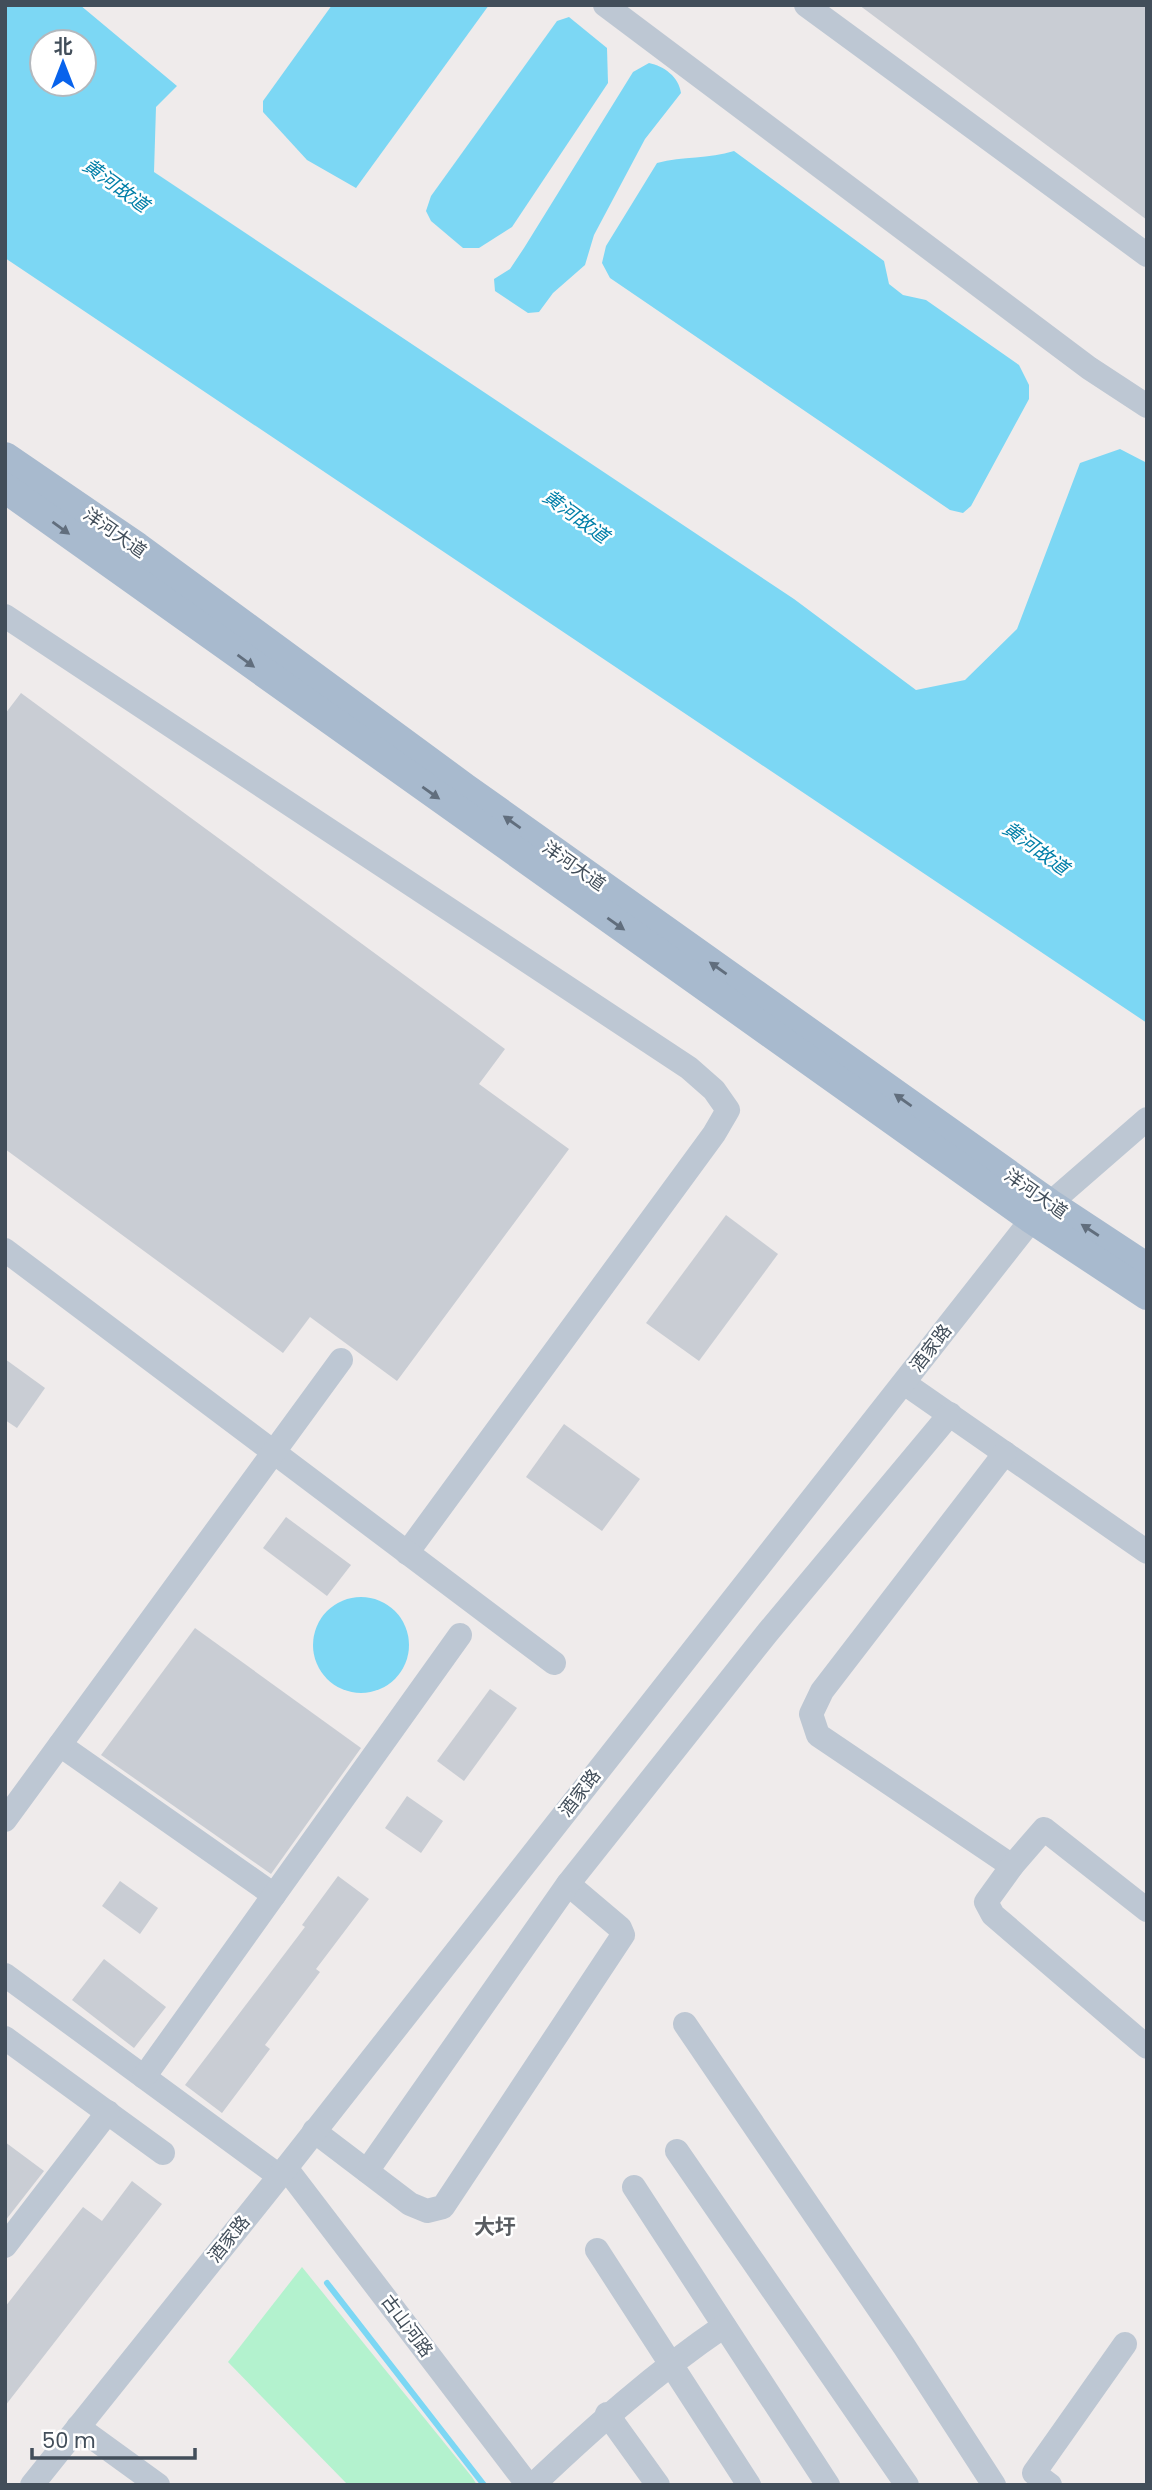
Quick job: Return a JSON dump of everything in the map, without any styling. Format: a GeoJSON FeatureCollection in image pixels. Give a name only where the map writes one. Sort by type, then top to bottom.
{"type":"FeatureCollection","features":[{"type":"Feature","properties":{"kind":"main road","name":"洋河大道"},"geometry":{"type":"LineString","coordinates":[[5,457],[137,547],[1041,1212],[1147,1295]]}},
{"type":"Feature","properties":{"kind":"main road","name":"洋河大道"},"geometry":{"type":"LineString","coordinates":[[5,488],[1041,1212],[1147,1268]]}},
{"type":"Feature","properties":{"kind":"street"},"geometry":{"type":"LineString","coordinates":[[605,5],[1088,368],[1147,406]]}},
{"type":"Feature","properties":{"kind":"street"},"geometry":{"type":"LineString","coordinates":[[806,5],[1147,255]]}},
{"type":"Feature","properties":{"kind":"street"},"geometry":{"type":"LineString","coordinates":[[5,617],[689,1068],[714,1090],[728,1110],[714,1134],[407,1553]]}},
{"type":"Feature","properties":{"kind":"street","name":"酒家路"},"geometry":{"type":"LineString","coordinates":[[32,2485],[283,2172],[904,1382],[1041,1212],[1147,1119]]}},
{"type":"Feature","properties":{"kind":"street"},"geometry":{"type":"LineString","coordinates":[[5,1250],[554,1663]]}},
{"type":"Feature","properties":{"kind":"street"},"geometry":{"type":"LineString","coordinates":[[5,1820],[341,1360]]}},
{"type":"Feature","properties":{"kind":"street"},"geometry":{"type":"LineString","coordinates":[[904,1382],[1147,1552]]}},
{"type":"Feature","properties":{"kind":"street"},"geometry":{"type":"LineString","coordinates":[[367,2171],[568,1884],[768,1632],[950,1415]]}},
{"type":"Feature","properties":{"kind":"street"},"geometry":{"type":"LineString","coordinates":[[1005,1453],[830,1680],[811,1714],[818,1735],[1012,1866]]}},
{"type":"Feature","properties":{"kind":"street"},"geometry":{"type":"LineString","coordinates":[[144,2077],[460,1635]]}},
{"type":"Feature","properties":{"kind":"street"},"geometry":{"type":"LineString","coordinates":[[60,1745],[274,1895]]}},
{"type":"Feature","properties":{"kind":"street"},"geometry":{"type":"LineString","coordinates":[[1147,1910],[1045,1829],[1012,1866],[986,1902],[993,1915],[1147,2046]]}},
{"type":"Feature","properties":{"kind":"street"},"geometry":{"type":"LineString","coordinates":[[314,2132],[410,2204],[427,2211],[443,2207],[623,1935],[620,1928],[568,1884]]}},
{"type":"Feature","properties":{"kind":"street","name":"古山河路"},"geometry":{"type":"LineString","coordinates":[[5,1975],[144,2077],[283,2172],[531,2485]]}},
{"type":"Feature","properties":{"kind":"street"},"geometry":{"type":"LineString","coordinates":[[685,2024],[896,2335],[994,2485]]}},
{"type":"Feature","properties":{"kind":"street"},"geometry":{"type":"LineString","coordinates":[[5,2038],[163,2153]]}},
{"type":"Feature","properties":{"kind":"street"},"geometry":{"type":"LineString","coordinates":[[5,2246],[107,2112]]}},
{"type":"Feature","properties":{"kind":"street"},"geometry":{"type":"LineString","coordinates":[[677,2151],[907,2485]]}},
{"type":"Feature","properties":{"kind":"street"},"geometry":{"type":"LineString","coordinates":[[635,2188],[828,2485]]}},
{"type":"Feature","properties":{"kind":"street"},"geometry":{"type":"LineString","coordinates":[[597,2250],[748,2485]]}},
{"type":"Feature","properties":{"kind":"street"},"geometry":{"type":"LineString","coordinates":[[531,2485],[607,2414],[670,2363],[724,2326]]}},
{"type":"Feature","properties":{"kind":"street"},"geometry":{"type":"LineString","coordinates":[[1049,2485],[1034,2473],[1125,2344]]}},
{"type":"Feature","properties":{"kind":"street"},"geometry":{"type":"LineString","coordinates":[[607,2414],[658,2485]]}},
{"type":"Feature","properties":{"kind":"street"},"geometry":{"type":"LineString","coordinates":[[78,2427],[146,2482]]}},
{"type":"Feature","properties":{"kind":"green space"},"geometry":{"type":"Polygon","coordinates":[[[302,2267],[477,2485],[348,2485],[228,2362],[302,2267]]]}},
{"type":"Feature","properties":{"kind":"water","name":"黄河故道"},"geometry":{"type":"Polygon","coordinates":[[[5,5],[80,5],[177,86],[156,107],[154,172],[794,599],[916,690],[965,680],[1017,629],[1080,463],[1120,449],[1147,463],[1147,1023],[5,258],[5,5]]]}},
{"type":"Feature","properties":{"kind":"water"},"geometry":{"type":"Polygon","coordinates":[[[332,5],[489,5],[356,188],[307,160],[263,112],[263,101],[332,5]]]}},
{"type":"Feature","properties":{"kind":"water"},"geometry":{"type":"Polygon","coordinates":[[[569,17],[607,48],[608,83],[512,227],[479,248],[463,248],[431,221],[426,211],[431,196],[557,21],[569,17]]]}},
{"type":"Feature","properties":{"kind":"water"},"geometry":{"type":"Polygon","coordinates":[[[649,63],[670,73],[681,93],[645,139],[594,235],[585,265],[553,293],[539,312],[528,313],[495,291],[494,279],[510,269],[633,72],[649,63]]]}},
{"type":"Feature","properties":{"kind":"water"},"geometry":{"type":"Polygon","coordinates":[[[734,151],[884,261],[889,284],[903,295],[926,300],[1019,365],[1029,385],[1029,399],[971,506],[963,513],[950,510],[610,278],[602,263],[606,246],[657,163],[734,151]]]}},
{"type":"Feature","properties":{"kind":"water"},"geometry":{"type":"Polygon","coordinates":[[[361,1597],[379,1600],[395,1611],[406,1627],[409,1645],[406,1663],[395,1679],[379,1690],[361,1693],[343,1690],[327,1679],[316,1663],[313,1645],[316,1627],[327,1611],[343,1600],[361,1597]]]}},
{"type":"Feature","properties":{"kind":"building"},"geometry":{"type":"Polygon","coordinates":[[[859,5],[1147,5],[1147,220],[859,5]]]}},
{"type":"Feature","properties":{"kind":"building"},"geometry":{"type":"Polygon","coordinates":[[[21,693],[505,1049],[479,1084],[569,1149],[397,1381],[310,1317],[283,1353],[5,1149],[5,714],[21,693]]]}},
{"type":"Feature","properties":{"kind":"building"},"geometry":{"type":"Polygon","coordinates":[[[726,1215],[778,1254],[699,1361],[646,1323],[726,1215]]]}},
{"type":"Feature","properties":{"kind":"building"},"geometry":{"type":"Polygon","coordinates":[[[5,1359],[45,1388],[17,1428],[5,1420],[5,1359]]]}},
{"type":"Feature","properties":{"kind":"building"},"geometry":{"type":"Polygon","coordinates":[[[564,1424],[640,1479],[602,1531],[526,1477],[564,1424]]]}},
{"type":"Feature","properties":{"kind":"building"},"geometry":{"type":"Polygon","coordinates":[[[286,1517],[351,1565],[327,1596],[263,1548],[286,1517]]]}},
{"type":"Feature","properties":{"kind":"building"},"geometry":{"type":"Polygon","coordinates":[[[195,1628],[361,1748],[271,1874],[101,1755],[195,1628]]]}},
{"type":"Feature","properties":{"kind":"building"},"geometry":{"type":"Polygon","coordinates":[[[490,1689],[517,1708],[464,1781],[437,1761],[490,1689]]]}},
{"type":"Feature","properties":{"kind":"building"},"geometry":{"type":"Polygon","coordinates":[[[407,1796],[443,1821],[421,1853],[385,1828],[407,1796]]]}},
{"type":"Feature","properties":{"kind":"building"},"geometry":{"type":"Polygon","coordinates":[[[338,1876],[369,1899],[316,1969],[320,1972],[265,2045],[270,2049],[222,2113],[185,2085],[305,1927],[302,1925],[338,1876]]]}},
{"type":"Feature","properties":{"kind":"building"},"geometry":{"type":"Polygon","coordinates":[[[120,1881],[158,1908],[140,1934],[102,1906],[120,1881]]]}},
{"type":"Feature","properties":{"kind":"building"},"geometry":{"type":"Polygon","coordinates":[[[104,1959],[166,2007],[134,2048],[72,2000],[104,1959]]]}},
{"type":"Feature","properties":{"kind":"building"},"geometry":{"type":"Polygon","coordinates":[[[5,2142],[44,2171],[5,2221],[5,2142]]]}},
{"type":"Feature","properties":{"kind":"building"},"geometry":{"type":"Polygon","coordinates":[[[132,2181],[162,2204],[5,2406],[5,2307],[83,2207],[102,2221],[132,2181]]]}},
{"type":"Feature","properties":{"kind":"waterway"},"geometry":{"type":"LineString","coordinates":[[327,2283],[484,2485]]}},
{"type":"Feature","properties":{"kind":"district","name":"大圩"},"geometry":{"type":"Point","coordinates":[495,2227]}}]}
